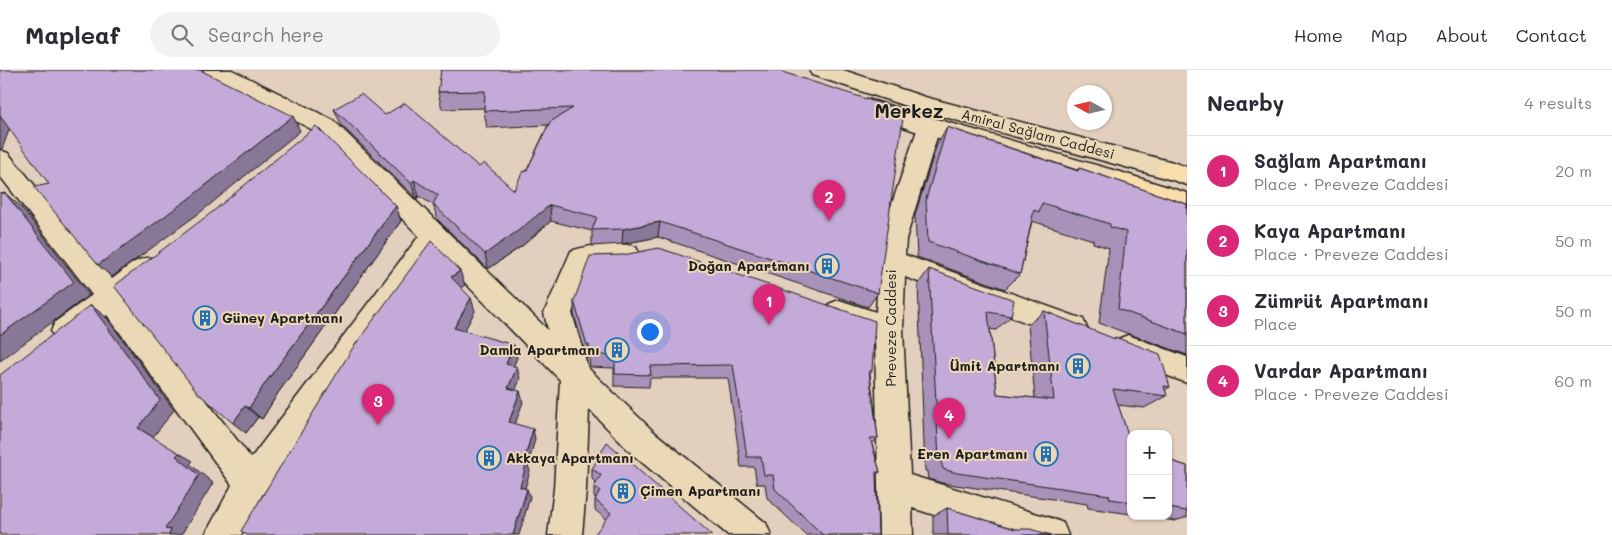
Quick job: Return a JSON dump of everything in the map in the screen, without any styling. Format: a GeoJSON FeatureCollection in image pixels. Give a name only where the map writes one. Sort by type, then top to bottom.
{"type":"FeatureCollection","features":[{"type":"Feature","properties":{"kind":"highway"},"geometry":{"type":"LineString","coordinates":[[1120,181],[1187,203]]}},
{"type":"Feature","properties":{"kind":"street"},"geometry":{"type":"LineString","coordinates":[[214,70],[325,126],[642,442],[754,535]]}},
{"type":"Feature","properties":{"kind":"street","name":"Amiral Sağlam Caddesi"},"geometry":{"type":"LineString","coordinates":[[815,79],[929,127],[1120,181]]}},
{"type":"Feature","properties":{"kind":"street","name":"Amiral Sağlam Caddesi"},"geometry":{"type":"LineString","coordinates":[[815,79],[920,103],[1181,173]]}},
{"type":"Feature","properties":{"kind":"street"},"geometry":{"type":"LineString","coordinates":[[302,144],[325,126]]}},
{"type":"Feature","properties":{"kind":"street","name":"Preveze Caddesi"},"geometry":{"type":"LineString","coordinates":[[896,535],[889,329],[893,239],[929,127]]}},
{"type":"Feature","properties":{"kind":"street"},"geometry":{"type":"LineString","coordinates":[[0,159],[109,296],[251,484]]}},
{"type":"Feature","properties":{"kind":"street"},"geometry":{"type":"LineString","coordinates":[[222,535],[251,484],[435,234]]}},
{"type":"Feature","properties":{"kind":"street"},"geometry":{"type":"LineString","coordinates":[[565,535],[570,489],[576,375],[558,312],[580,259],[622,256],[648,251]]}},
{"type":"Feature","properties":{"kind":"street"},"geometry":{"type":"LineString","coordinates":[[47,344],[164,254]]}},
{"type":"Feature","properties":{"kind":"street"},"geometry":{"type":"LineString","coordinates":[[892,260],[1187,370]]}},
{"type":"Feature","properties":{"kind":"street"},"geometry":{"type":"LineString","coordinates":[[816,304],[889,329]]}},
{"type":"Feature","properties":{"kind":"street"},"geometry":{"type":"LineString","coordinates":[[894,486],[1051,535]]}},
{"type":"Feature","properties":{"kind":"building"},"geometry":{"type":"Polygon","coordinates":[[[0,70],[200,70],[293,116],[191,197],[98,265],[34,187],[49,184],[0,116],[0,70]]]}},
{"type":"Feature","properties":{"kind":"building"},"geometry":{"type":"Polygon","coordinates":[[[441,70],[776,70],[904,111],[878,293],[660,222],[623,229],[592,230],[597,217],[550,205],[485,254],[433,204],[438,195],[414,180],[411,183],[334,109],[361,94],[385,115],[405,103],[479,167],[484,163],[514,190],[523,171],[526,172],[550,122],[573,108],[484,111],[485,91],[438,92],[441,70]]]}},
{"type":"Feature","properties":{"kind":"building"},"geometry":{"type":"Polygon","coordinates":[[[316,126],[396,206],[266,382],[249,408],[245,406],[233,423],[198,393],[114,286],[211,213],[316,126]]]}},
{"type":"Feature","properties":{"kind":"building"},"geometry":{"type":"Polygon","coordinates":[[[947,127],[1078,171],[1079,168],[1187,204],[1187,334],[1118,309],[1126,232],[1110,227],[1110,224],[1042,203],[1039,212],[1034,210],[1020,274],[928,242],[926,199],[947,127]]]}},
{"type":"Feature","properties":{"kind":"building"},"geometry":{"type":"Polygon","coordinates":[[[5,193],[74,282],[0,335],[0,194],[5,193]]]}},
{"type":"Feature","properties":{"kind":"building"},"geometry":{"type":"Polygon","coordinates":[[[431,241],[460,271],[451,277],[471,298],[454,328],[514,345],[506,364],[517,367],[508,388],[520,391],[509,422],[533,429],[524,461],[527,461],[520,487],[527,489],[513,535],[247,535],[241,531],[352,349],[431,241]]]}},
{"type":"Feature","properties":{"kind":"building"},"geometry":{"type":"Polygon","coordinates":[[[659,248],[875,321],[872,371],[869,371],[878,438],[870,438],[880,472],[876,472],[878,535],[823,535],[775,489],[773,475],[764,475],[761,457],[747,457],[733,365],[650,366],[651,375],[615,374],[615,356],[590,354],[589,345],[587,345],[574,301],[590,256],[623,255],[659,248]]]}},
{"type":"Feature","properties":{"kind":"building"},"geometry":{"type":"Polygon","coordinates":[[[929,269],[1014,300],[1011,316],[988,312],[997,394],[1054,400],[1044,311],[1115,339],[1115,337],[1160,354],[1170,387],[1164,386],[1167,396],[1113,389],[1127,432],[1127,501],[1110,499],[1109,495],[957,473],[943,469],[939,460],[929,269]]]}},
{"type":"Feature","properties":{"kind":"building"},"geometry":{"type":"Polygon","coordinates":[[[91,305],[160,400],[138,428],[179,453],[176,456],[199,475],[165,529],[171,530],[169,535],[0,535],[0,375],[91,305]]]}},
{"type":"Feature","properties":{"kind":"building","name":"Çimen Apartmanı"},"geometry":{"type":"Polygon","coordinates":[[[607,442],[712,535],[594,535],[611,513],[595,500],[600,490],[594,487],[601,475],[592,469],[607,442]]]}},
{"type":"Feature","properties":{"kind":"building"},"geometry":{"type":"Polygon","coordinates":[[[1172,461],[1187,466],[1187,511],[1172,509],[1172,461]]]}},
{"type":"Feature","properties":{"kind":"building"},"geometry":{"type":"Polygon","coordinates":[[[947,508],[1015,529],[1030,529],[1051,535],[948,535],[947,508]]]}},
{"type":"Feature","properties":{"kind":"place","name":"Kaya Apartmanı"},"geometry":{"type":"Point","coordinates":[829,221]}},
{"type":"Feature","properties":{"kind":"place","name":"Doğan Apartmanı"},"geometry":{"type":"Point","coordinates":[827,266]}},
{"type":"Feature","properties":{"kind":"place","name":"Güney Apartmanı"},"geometry":{"type":"Point","coordinates":[205,318]}},
{"type":"Feature","properties":{"kind":"place","name":"Sağlam Apartmanı"},"geometry":{"type":"Point","coordinates":[769,325]}},
{"type":"Feature","properties":{"kind":"place","name":"Damla Apartmanı"},"geometry":{"type":"Point","coordinates":[617,350]}},
{"type":"Feature","properties":{"kind":"place","name":"Ümit Apartmanı"},"geometry":{"type":"Point","coordinates":[1078,366]}},
{"type":"Feature","properties":{"kind":"place","name":"Zümrüt Apartmanı"},"geometry":{"type":"Point","coordinates":[378,425]}},
{"type":"Feature","properties":{"kind":"place","name":"Vardar Apartmanı"},"geometry":{"type":"Point","coordinates":[949,439]}},
{"type":"Feature","properties":{"kind":"place","name":"Eren Apartmanı"},"geometry":{"type":"Point","coordinates":[1046,454]}},
{"type":"Feature","properties":{"kind":"place","name":"Akkaya Apartmanı"},"geometry":{"type":"Point","coordinates":[489,458]}},
{"type":"Feature","properties":{"kind":"place","name":"Çimen Apartmanı"},"geometry":{"type":"Point","coordinates":[623,491]}},
{"type":"Feature","properties":{"kind":"district","name":"Merkez"},"geometry":{"type":"Point","coordinates":[909,111]}}]}
